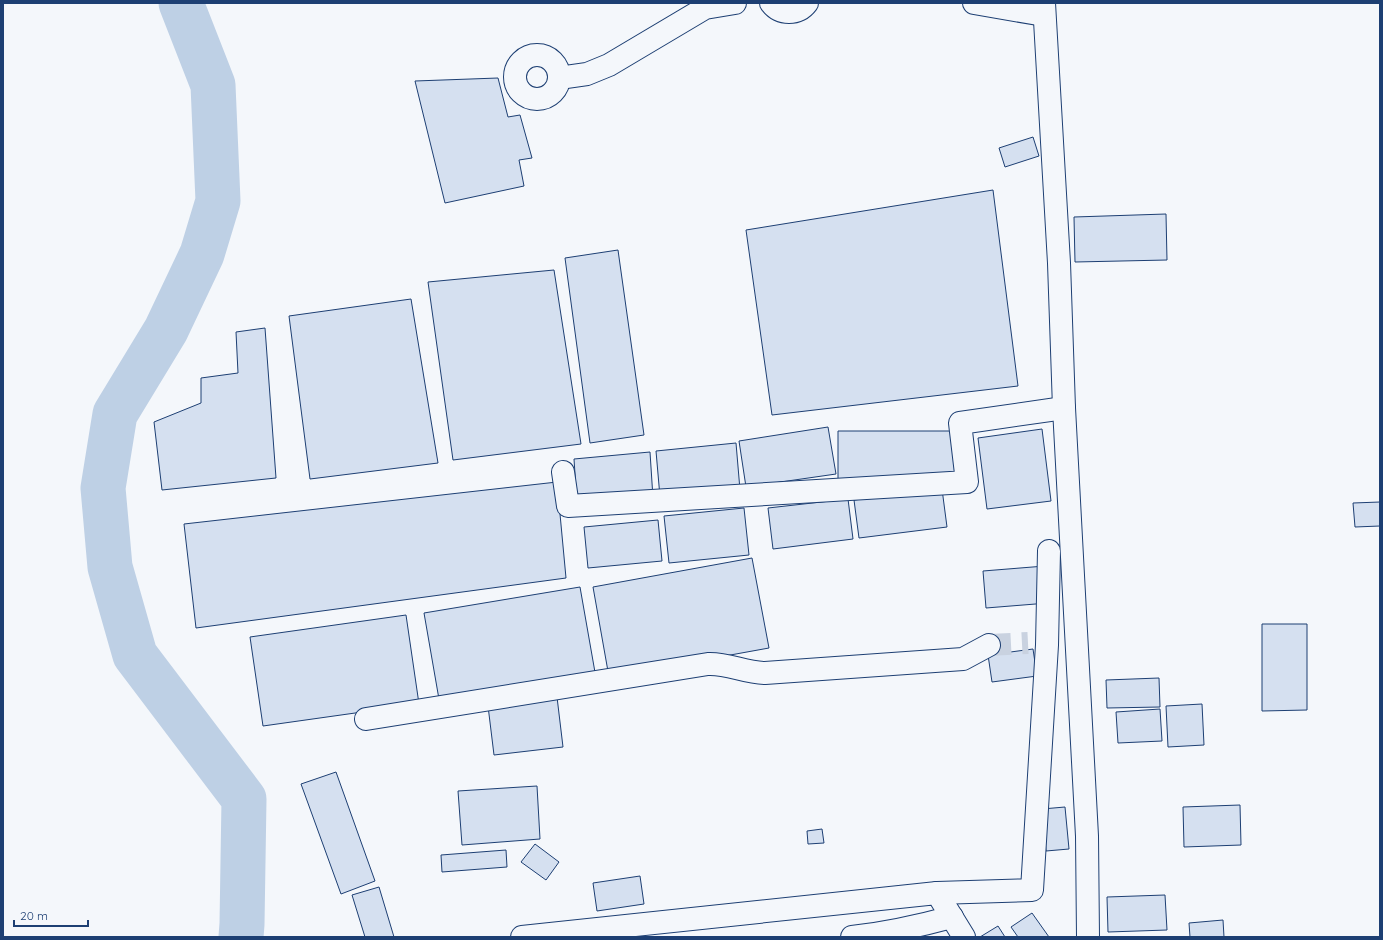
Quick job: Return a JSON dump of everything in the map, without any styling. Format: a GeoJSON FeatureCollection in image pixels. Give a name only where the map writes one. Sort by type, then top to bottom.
{"type":"FeatureCollection","features":[{"type":"Feature","properties":{"kind":"street"},"geometry":{"type":"LineString","coordinates":[[559,78],[587,74],[610,66],[705,8],[735,3]]}},
{"type":"Feature","properties":{"kind":"street"},"geometry":{"type":"LineString","coordinates":[[771,3],[779,10],[786,12],[800,10],[807,3]]}},
{"type":"Feature","properties":{"kind":"street"},"geometry":{"type":"LineString","coordinates":[[974,3],[1044,9],[1059,263],[1064,408],[1088,836],[1088,937]]}},
{"type":"Feature","properties":{"kind":"street"},"geometry":{"type":"LineString","coordinates":[[563,472],[568,506],[967,482],[960,423],[1064,408]]}},
{"type":"Feature","properties":{"kind":"street"},"geometry":{"type":"LineString","coordinates":[[522,937],[937,893],[1032,890],[1038,644],[1049,551]]}},
{"type":"Feature","properties":{"kind":"street"},"geometry":{"type":"LineString","coordinates":[[366,719],[708,664],[720,663],[757,674],[765,674],[930,663],[963,660],[990,645]]}},
{"type":"Feature","properties":{"kind":"street"},"geometry":{"type":"LineString","coordinates":[[937,893],[964,937]]}},
{"type":"Feature","properties":{"kind":"street"},"geometry":{"type":"LineString","coordinates":[[852,937],[877,934],[923,925],[952,917]]}},
{"type":"Feature","properties":{"kind":"building"},"geometry":{"type":"Polygon","coordinates":[[[498,78],[508,117],[520,115],[532,158],[519,160],[524,186],[445,203],[415,81],[498,78]]]}},
{"type":"Feature","properties":{"kind":"building"},"geometry":{"type":"Polygon","coordinates":[[[1033,137],[1039,156],[1005,167],[999,148],[1033,137]]]}},
{"type":"Feature","properties":{"kind":"building"},"geometry":{"type":"Polygon","coordinates":[[[993,190],[1018,386],[772,415],[746,230],[993,190]]]}},
{"type":"Feature","properties":{"kind":"building"},"geometry":{"type":"Polygon","coordinates":[[[1166,214],[1167,260],[1075,262],[1074,217],[1166,214]]]}},
{"type":"Feature","properties":{"kind":"building"},"geometry":{"type":"Polygon","coordinates":[[[618,250],[644,435],[590,443],[565,258],[618,250]]]}},
{"type":"Feature","properties":{"kind":"building"},"geometry":{"type":"Polygon","coordinates":[[[554,270],[581,444],[453,460],[428,282],[554,270]]]}},
{"type":"Feature","properties":{"kind":"building"},"geometry":{"type":"Polygon","coordinates":[[[411,299],[438,463],[310,479],[289,316],[411,299]]]}},
{"type":"Feature","properties":{"kind":"building"},"geometry":{"type":"Polygon","coordinates":[[[265,328],[276,478],[162,490],[154,422],[201,403],[201,378],[238,373],[236,332],[265,328]]]}},
{"type":"Feature","properties":{"kind":"building"},"geometry":{"type":"Polygon","coordinates":[[[828,427],[836,474],[746,487],[739,441],[828,427]]]}},
{"type":"Feature","properties":{"kind":"building"},"geometry":{"type":"Polygon","coordinates":[[[1042,429],[1051,501],[987,509],[978,438],[1042,429]]]}},
{"type":"Feature","properties":{"kind":"building"},"geometry":{"type":"Polygon","coordinates":[[[838,431],[961,431],[961,481],[838,482],[838,431]]]}},
{"type":"Feature","properties":{"kind":"building"},"geometry":{"type":"Polygon","coordinates":[[[736,443],[740,490],[660,497],[656,451],[736,443]]]}},
{"type":"Feature","properties":{"kind":"building"},"geometry":{"type":"Polygon","coordinates":[[[650,452],[653,498],[577,504],[574,459],[650,452]]]}},
{"type":"Feature","properties":{"kind":"building"},"geometry":{"type":"Polygon","coordinates":[[[557,482],[566,578],[196,628],[184,524],[557,482]]]}},
{"type":"Feature","properties":{"kind":"building"},"geometry":{"type":"Polygon","coordinates":[[[942,489],[947,527],[859,538],[854,500],[942,489]]]}},
{"type":"Feature","properties":{"kind":"building"},"geometry":{"type":"Polygon","coordinates":[[[848,499],[853,539],[773,549],[768,508],[848,499]]]}},
{"type":"Feature","properties":{"kind":"building"},"geometry":{"type":"Polygon","coordinates":[[[1380,502],[1380,526],[1355,527],[1353,503],[1380,502]]]}},
{"type":"Feature","properties":{"kind":"building"},"geometry":{"type":"Polygon","coordinates":[[[744,508],[749,555],[669,563],[664,516],[744,508]]]}},
{"type":"Feature","properties":{"kind":"building"},"geometry":{"type":"Polygon","coordinates":[[[658,520],[662,561],[588,568],[584,527],[658,520]]]}},
{"type":"Feature","properties":{"kind":"building"},"geometry":{"type":"Polygon","coordinates":[[[752,558],[769,648],[609,677],[593,587],[752,558]]]}},
{"type":"Feature","properties":{"kind":"building"},"geometry":{"type":"Polygon","coordinates":[[[1045,566],[1048,603],[986,608],[983,571],[1045,566]]]}},
{"type":"Feature","properties":{"kind":"building"},"geometry":{"type":"Polygon","coordinates":[[[580,587],[596,678],[440,705],[424,613],[580,587]]]}},
{"type":"Feature","properties":{"kind":"building"},"geometry":{"type":"Polygon","coordinates":[[[406,615],[419,704],[263,726],[250,637],[406,615]]]}},
{"type":"Feature","properties":{"kind":"building"},"geometry":{"type":"Polygon","coordinates":[[[1262,624],[1307,624],[1307,710],[1262,711],[1262,624]]]}},
{"type":"Feature","properties":{"kind":"building"},"geometry":{"type":"Polygon","coordinates":[[[1033,649],[1037,676],[992,682],[988,655],[1033,649]]]}},
{"type":"Feature","properties":{"kind":"building"},"geometry":{"type":"Polygon","coordinates":[[[1159,678],[1160,707],[1107,708],[1106,680],[1159,678]]]}},
{"type":"Feature","properties":{"kind":"building"},"geometry":{"type":"Polygon","coordinates":[[[557,697],[563,747],[494,755],[488,706],[557,697]]]}},
{"type":"Feature","properties":{"kind":"building"},"geometry":{"type":"Polygon","coordinates":[[[1202,704],[1204,745],[1168,747],[1166,706],[1202,704]]]}},
{"type":"Feature","properties":{"kind":"building"},"geometry":{"type":"Polygon","coordinates":[[[1160,709],[1162,741],[1118,743],[1116,712],[1160,709]]]}},
{"type":"Feature","properties":{"kind":"building"},"geometry":{"type":"Polygon","coordinates":[[[336,772],[375,881],[341,894],[301,784],[336,772]]]}},
{"type":"Feature","properties":{"kind":"building"},"geometry":{"type":"Polygon","coordinates":[[[537,786],[540,839],[462,845],[458,791],[537,786]]]}},
{"type":"Feature","properties":{"kind":"building"},"geometry":{"type":"Polygon","coordinates":[[[1240,805],[1241,845],[1184,847],[1183,807],[1240,805]]]}},
{"type":"Feature","properties":{"kind":"building"},"geometry":{"type":"Polygon","coordinates":[[[1065,807],[1069,849],[1046,851],[1042,809],[1065,807]]]}},
{"type":"Feature","properties":{"kind":"building"},"geometry":{"type":"Polygon","coordinates":[[[822,829],[824,843],[808,844],[807,831],[822,829]]]}},
{"type":"Feature","properties":{"kind":"building"},"geometry":{"type":"Polygon","coordinates":[[[535,844],[559,862],[546,880],[521,862],[535,844]]]}},
{"type":"Feature","properties":{"kind":"building"},"geometry":{"type":"Polygon","coordinates":[[[506,850],[507,867],[442,872],[441,855],[506,850]]]}},
{"type":"Feature","properties":{"kind":"building"},"geometry":{"type":"Polygon","coordinates":[[[640,876],[644,904],[597,911],[593,883],[640,876]]]}},
{"type":"Feature","properties":{"kind":"building"},"geometry":{"type":"Polygon","coordinates":[[[379,887],[394,937],[365,937],[352,895],[379,887]]]}},
{"type":"Feature","properties":{"kind":"building"},"geometry":{"type":"Polygon","coordinates":[[[1165,895],[1167,930],[1108,932],[1107,897],[1165,895]]]}},
{"type":"Feature","properties":{"kind":"building"},"geometry":{"type":"Polygon","coordinates":[[[1032,913],[1049,937],[1018,937],[1011,927],[1032,913]]]}},
{"type":"Feature","properties":{"kind":"building"},"geometry":{"type":"Polygon","coordinates":[[[1223,920],[1224,937],[1190,937],[1189,923],[1223,920]]]}},
{"type":"Feature","properties":{"kind":"building"},"geometry":{"type":"Polygon","coordinates":[[[998,926],[1005,937],[980,937],[998,926]]]}},
{"type":"Feature","properties":{"kind":"waterway"},"geometry":{"type":"LineString","coordinates":[[181,3],[213,85],[218,201],[202,254],[166,330],[115,414],[103,488],[110,567],[135,655],[244,799],[241,937]]}},
{"type":"Feature","properties":{"kind":"tunnel"},"geometry":{"type":"LineString","coordinates":[[989,645],[1028,643]]}}]}
